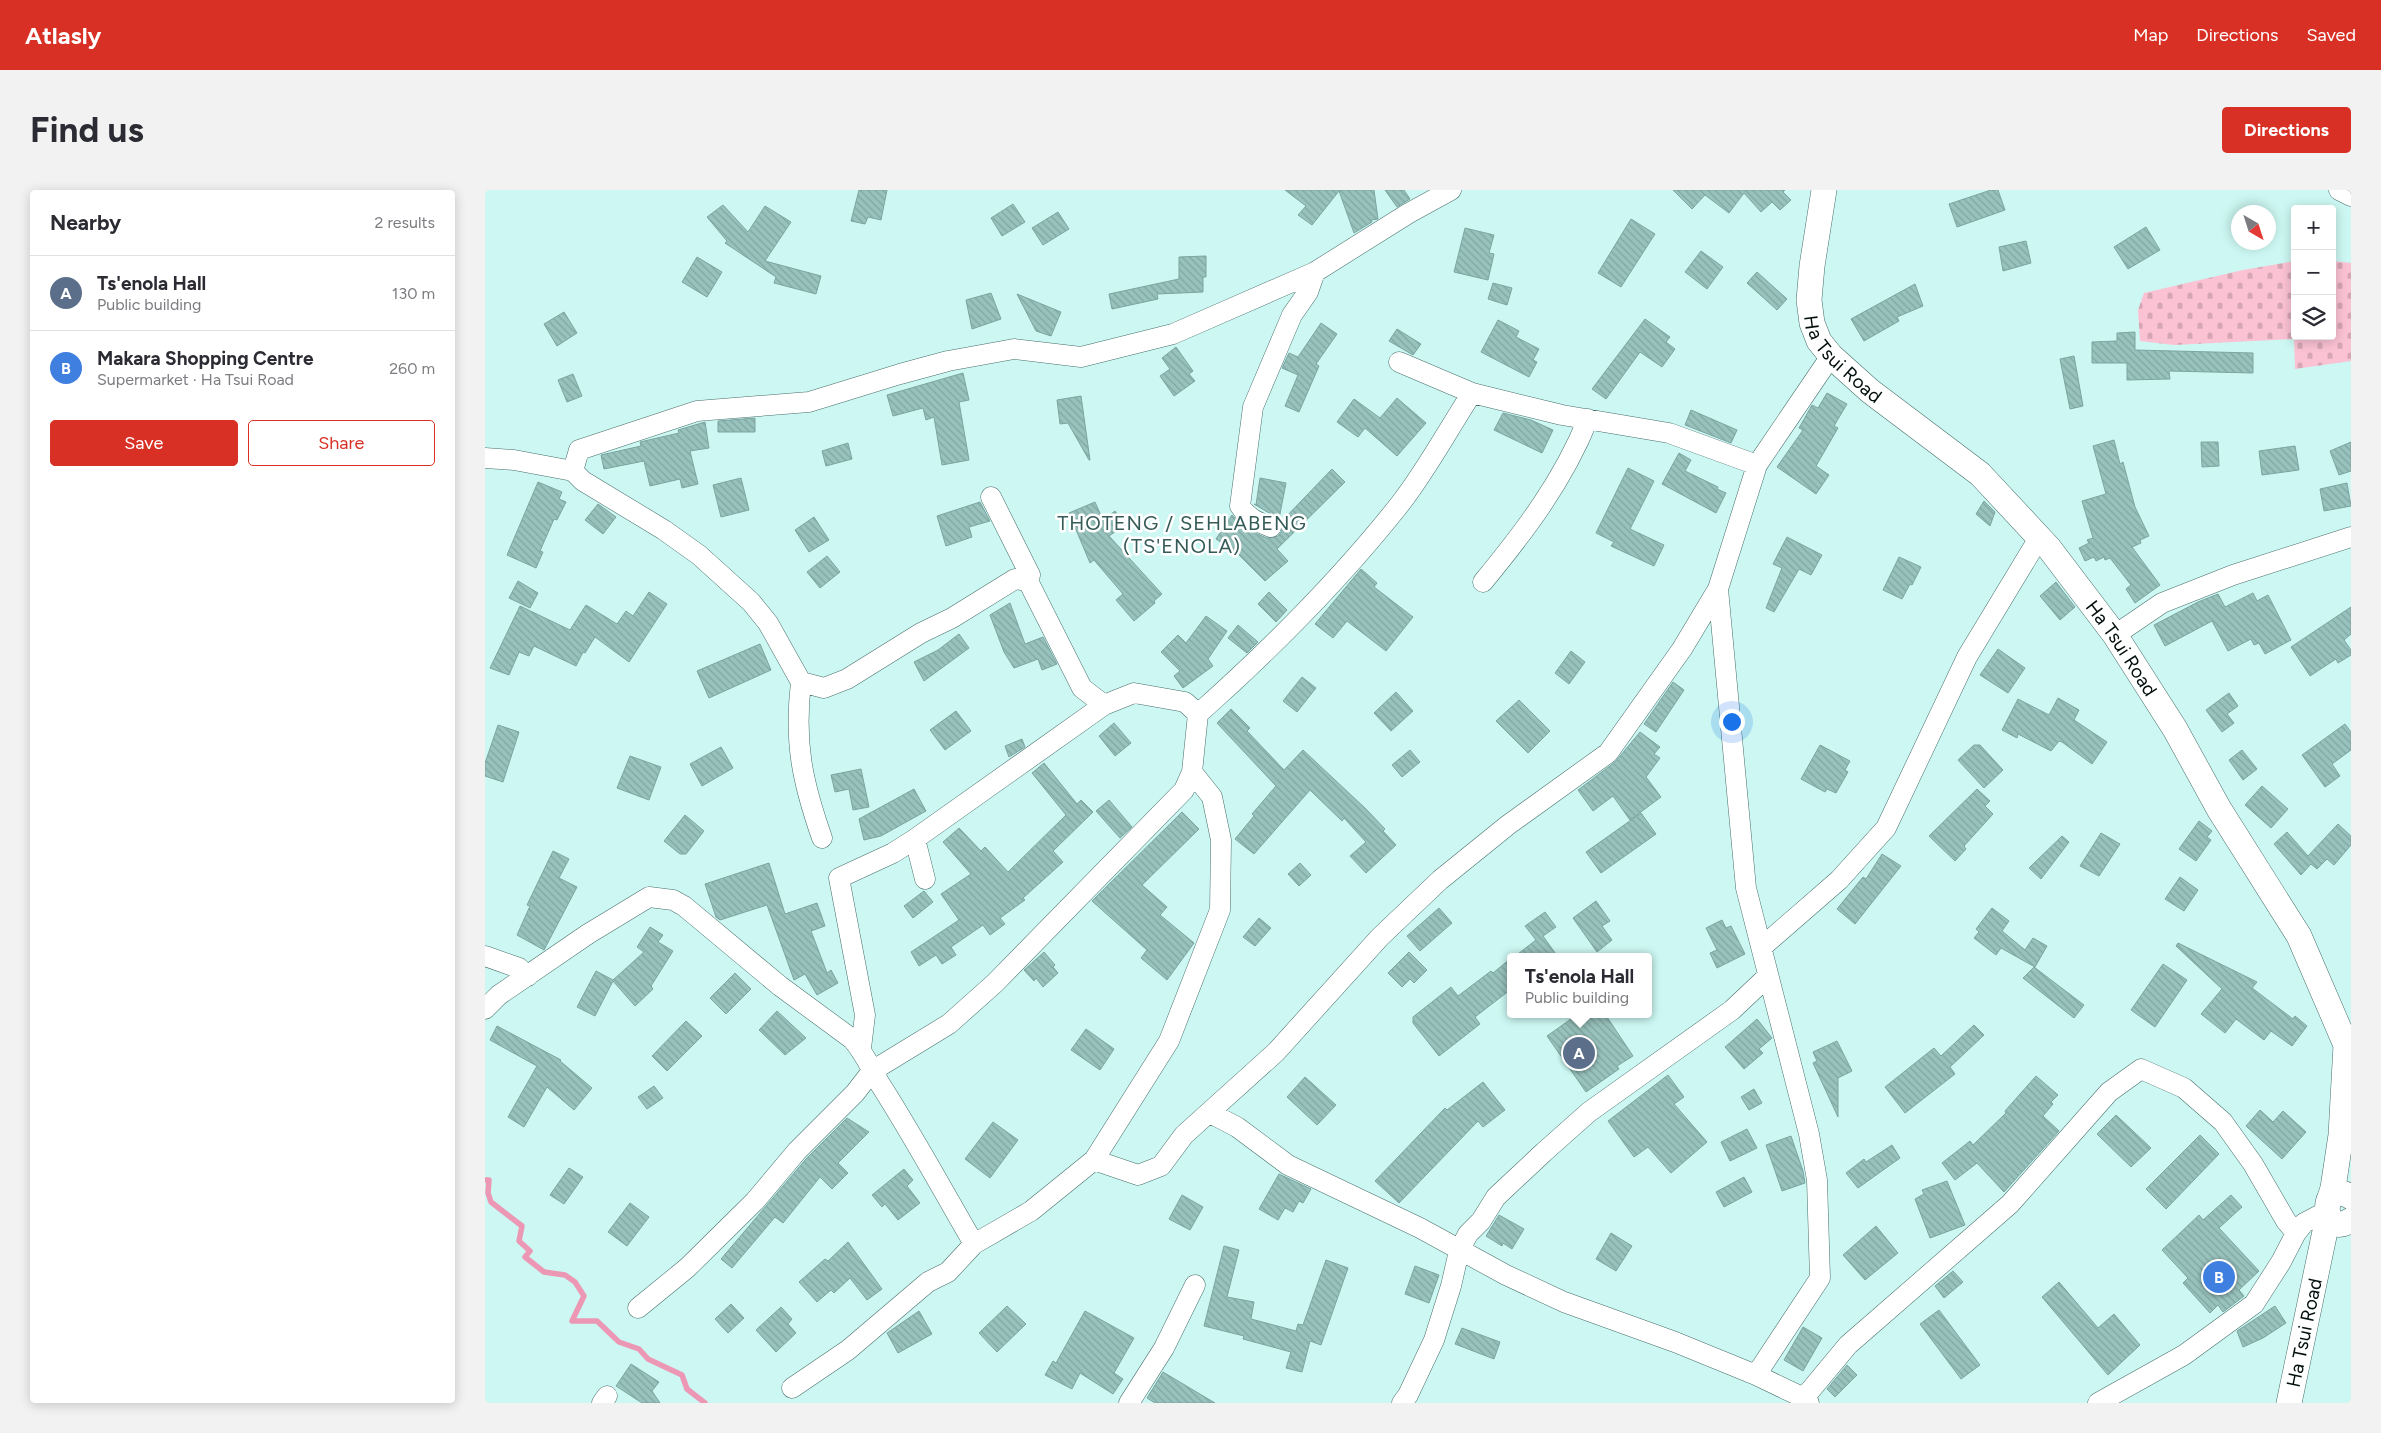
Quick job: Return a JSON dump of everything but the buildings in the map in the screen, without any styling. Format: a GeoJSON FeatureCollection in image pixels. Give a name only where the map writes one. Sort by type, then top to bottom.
{"type":"FeatureCollection","features":[{"type":"Feature","properties":{"kind":"street"},"geometry":{"type":"LineString","coordinates":[[573,471],[579,450],[697,411],[809,402],[932,365],[1014,349],[1081,357],[1173,334],[1315,272],[1409,213],[1451,190]]}},
{"type":"Feature","properties":{"kind":"street","name":"Ha Tsui Road"},"geometry":{"type":"LineString","coordinates":[[1824,190],[1812,266],[1809,300],[1812,323],[1819,341],[1831,356],[1871,391],[1980,474],[2049,548],[2115,636],[2175,729],[2219,809],[2299,936],[2349,1044],[2341,1134],[2335,1174],[2341,1187],[2340,1209],[2320,1261],[2311,1291],[2289,1403]]}},
{"type":"Feature","properties":{"kind":"street"},"geometry":{"type":"LineString","coordinates":[[2339,190],[2351,196]]}},
{"type":"Feature","properties":{"kind":"street"},"geometry":{"type":"LineString","coordinates":[[1271,527],[1254,521],[1246,515],[1240,506],[1253,407],[1292,315],[1308,292],[1315,272]]}},
{"type":"Feature","properties":{"kind":"street"},"geometry":{"type":"LineString","coordinates":[[1094,1160],[1138,1175],[1161,1166],[1184,1135],[1276,1052],[1379,937],[1440,880],[1508,826],[1608,753],[1682,649],[1718,589],[1757,465],[1831,356]]}},
{"type":"Feature","properties":{"kind":"street"},"geometry":{"type":"LineString","coordinates":[[1399,362],[1472,393],[1588,419],[1669,433],[1757,465]]}},
{"type":"Feature","properties":{"kind":"street"},"geometry":{"type":"LineString","coordinates":[[638,1308],[687,1268],[755,1201],[797,1151],[855,1093],[872,1071],[949,1024],[995,983],[1183,790],[1193,772],[1198,714],[1318,600],[1401,503],[1472,393]]}},
{"type":"Feature","properties":{"kind":"street"},"geometry":{"type":"LineString","coordinates":[[1483,582],[1531,524],[1575,451],[1588,419]]}},
{"type":"Feature","properties":{"kind":"street"},"geometry":{"type":"LineString","coordinates":[[485,458],[514,460],[573,471],[583,481],[664,530],[699,555],[751,602],[768,623],[801,682],[799,746],[801,770],[822,838]]}},
{"type":"Feature","properties":{"kind":"street"},"geometry":{"type":"LineString","coordinates":[[991,497],[1030,575],[1027,581]]}},
{"type":"Feature","properties":{"kind":"street"},"geometry":{"type":"LineString","coordinates":[[2115,636],[2162,603],[2233,575],[2351,537]]}},
{"type":"Feature","properties":{"kind":"street"},"geometry":{"type":"LineString","coordinates":[[1762,947],[1839,880],[1886,828],[1967,657],[2039,538]]}},
{"type":"Feature","properties":{"kind":"street"},"geometry":{"type":"LineString","coordinates":[[801,682],[824,688],[847,679],[921,633],[952,618],[1015,579],[1027,581]]}},
{"type":"Feature","properties":{"kind":"street"},"geometry":{"type":"LineString","coordinates":[[1027,581],[1081,688],[1104,704]]}},
{"type":"Feature","properties":{"kind":"street"},"geometry":{"type":"LineString","coordinates":[[1718,589],[1747,888],[1809,1134],[1817,1180],[1820,1278],[1756,1375]]}},
{"type":"Feature","properties":{"kind":"street"},"geometry":{"type":"LineString","coordinates":[[861,1048],[865,1015],[839,878],[893,853],[915,839],[1104,704],[1134,693],[1185,702],[1198,714]]}},
{"type":"Feature","properties":{"kind":"street"},"geometry":{"type":"LineString","coordinates":[[793,1388],[848,1350],[928,1282],[948,1272],[974,1244],[1031,1211],[1094,1160],[1169,1041],[1220,910],[1221,840],[1212,797],[1193,772]]}},
{"type":"Feature","properties":{"kind":"street"},"geometry":{"type":"LineString","coordinates":[[915,839],[925,879]]}},
{"type":"Feature","properties":{"kind":"street"},"geometry":{"type":"LineString","coordinates":[[485,1009],[499,995],[588,934],[649,897],[673,900],[684,906],[780,986],[852,1038],[861,1048],[872,1071],[915,1139],[974,1244]]}},
{"type":"Feature","properties":{"kind":"street"},"geometry":{"type":"LineString","coordinates":[[485,956],[519,968],[528,976]]}},
{"type":"Feature","properties":{"kind":"street"},"geometry":{"type":"LineString","coordinates":[[1402,1403],[1409,1395],[1434,1340],[1451,1286],[1459,1251],[1468,1234],[1481,1221],[1496,1198],[1543,1152],[1589,1112],[1732,1010],[1768,976]]}},
{"type":"Feature","properties":{"kind":"street"},"geometry":{"type":"LineString","coordinates":[[1210,1113],[1237,1127],[1288,1165],[1420,1228],[1459,1251],[1564,1302],[1675,1342],[1756,1375],[1807,1400],[1848,1344],[2010,1204],[2109,1092],[2141,1069],[2184,1088],[2223,1122],[2253,1164],[2286,1222],[2296,1233]]}},
{"type":"Feature","properties":{"kind":"street"},"geometry":{"type":"LineString","coordinates":[[2098,1403],[2184,1355],[2254,1304],[2304,1222],[2340,1209]]}},
{"type":"Feature","properties":{"kind":"street"},"geometry":{"type":"LineString","coordinates":[[1129,1403],[1164,1348],[1195,1285]]}},
{"type":"Feature","properties":{"kind":"green space"},"geometry":{"type":"Polygon","coordinates":[[[2336,261],[2351,263],[2351,361],[2295,369],[2294,340],[2336,340],[2336,261]]]}},
{"type":"Feature","properties":{"kind":"green space"},"geometry":{"type":"Polygon","coordinates":[[[2291,262],[2291,339],[2174,345],[2140,341],[2138,310],[2144,293],[2243,270],[2291,262]]]}},
{"type":"Feature","properties":{"kind":"waterway"},"geometry":{"type":"LineString","coordinates":[[485,1180],[489,1180],[488,1193],[491,1202],[522,1226],[519,1241],[530,1251],[525,1257],[544,1272],[565,1275],[575,1282],[584,1296],[572,1321],[597,1321],[619,1342],[639,1349],[648,1359],[682,1375],[687,1389],[705,1403]]}},
{"type":"Feature","properties":{"kind":"place","name":"Ts'enola Hall"},"geometry":{"type":"Point","coordinates":[1579,1053]}},
{"type":"Feature","properties":{"kind":"place","name":"Makara Shopping Centre"},"geometry":{"type":"Point","coordinates":[2219,1277]}},
{"type":"Feature","properties":{"kind":"district","name":"THOTENG / SEHLABENG (TS'ENOLA)"},"geometry":{"type":"Point","coordinates":[1182,534]}}]}
